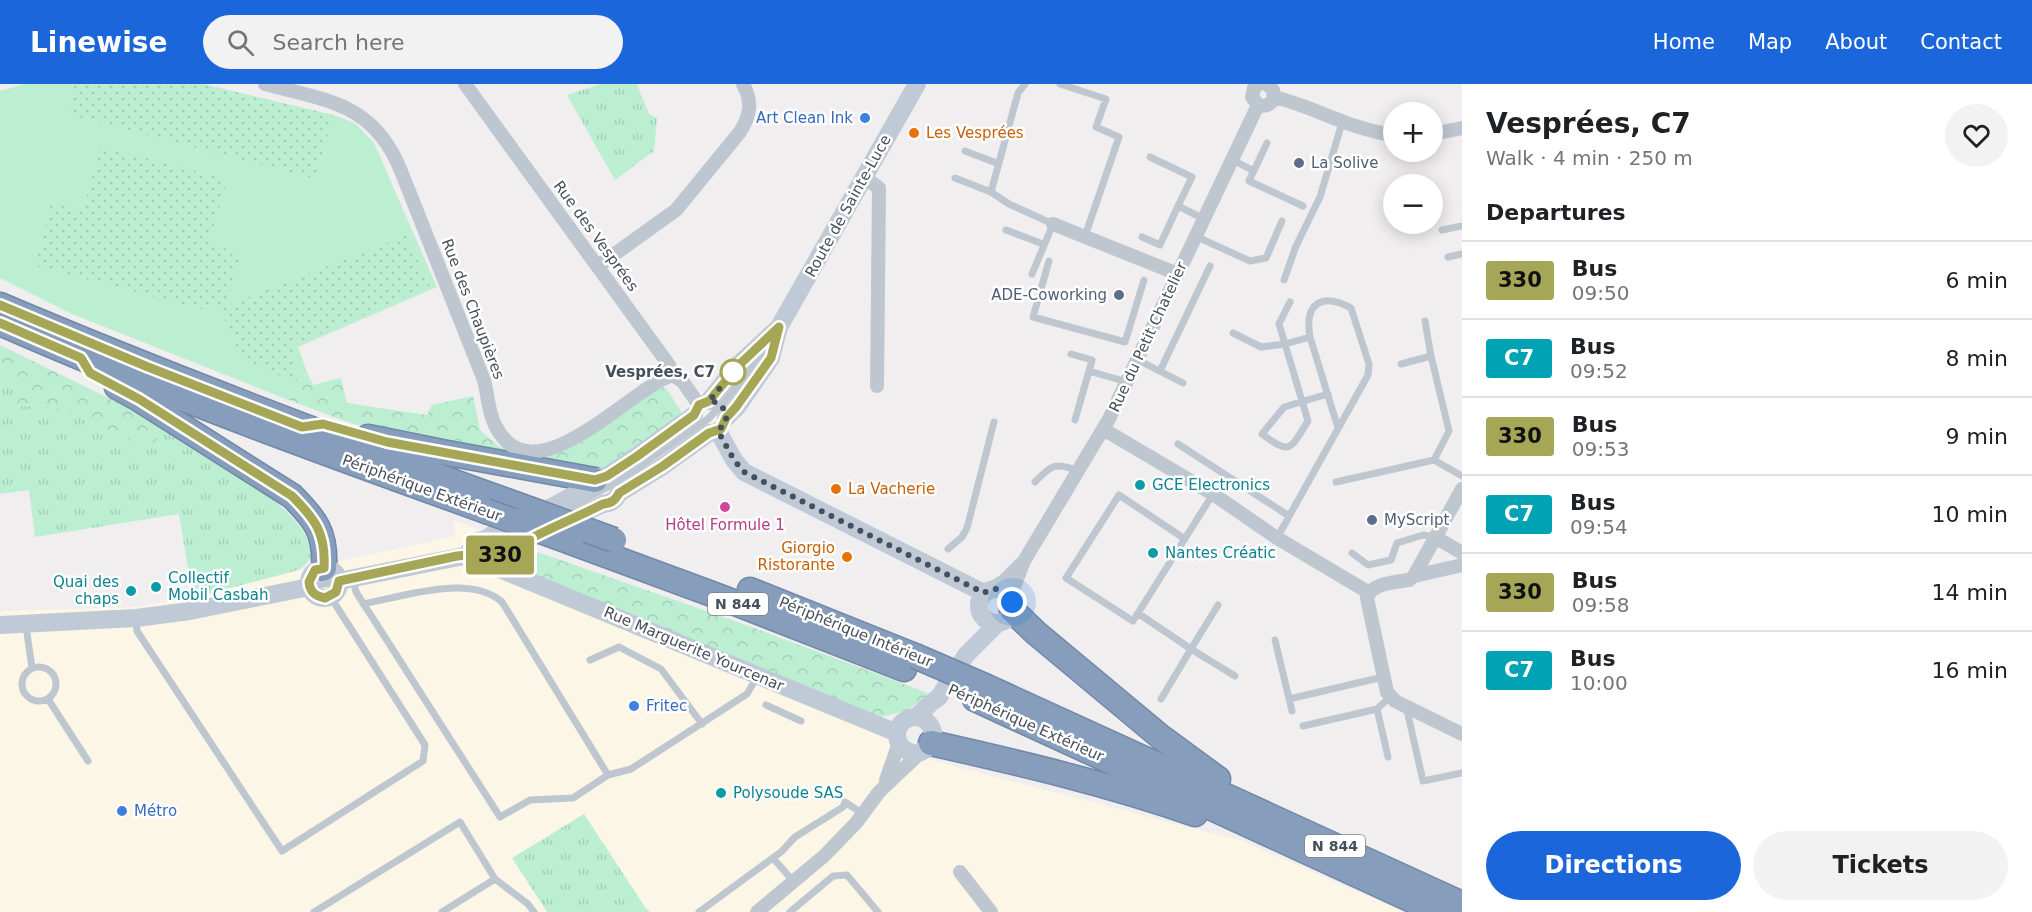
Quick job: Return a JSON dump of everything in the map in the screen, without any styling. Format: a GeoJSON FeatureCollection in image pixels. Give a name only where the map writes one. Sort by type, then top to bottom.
{"type":"FeatureCollection","features":[{"type":"Feature","properties":{"kind":"highway","name":"Périphérique Intérieur"},"geometry":{"type":"LineString","coordinates":[[0,305],[148,367],[302,427],[804,611],[909,662]]}},
{"type":"Feature","properties":{"kind":"highway","name":"Périphérique Extérieur"},"geometry":{"type":"LineString","coordinates":[[0,323],[209,410],[730,601],[909,662],[981,693],[1438,912]]}},
{"type":"Feature","properties":{"kind":"highway"},"geometry":{"type":"LineString","coordinates":[[81,358],[90,373],[139,399],[292,496],[318,526],[331,582]]}},
{"type":"Feature","properties":{"kind":"highway"},"geometry":{"type":"LineString","coordinates":[[302,427],[323,424],[387,442],[604,488]]}},
{"type":"Feature","properties":{"kind":"highway"},"geometry":{"type":"LineString","coordinates":[[1008,612],[1162,738],[1207,772],[1246,794],[1260,810]]}},
{"type":"Feature","properties":{"kind":"highway","name":"N 844"},"geometry":{"type":"LineString","coordinates":[[981,693],[1260,810],[1462,904]]}},
{"type":"Feature","properties":{"kind":"highway"},"geometry":{"type":"LineString","coordinates":[[928,741],[1104,785],[1184,810],[1266,842],[1288,842]]}},
{"type":"Feature","properties":{"kind":"street","name":"Rue des Chaupières"},"geometry":{"type":"LineString","coordinates":[[265,84],[346,107],[367,120],[386,140],[401,171],[471,345],[484,380],[491,417],[499,432],[510,444],[520,449],[533,450],[549,449],[565,443],[661,379],[673,375]]}},
{"type":"Feature","properties":{"kind":"street","name":"Rue des Vesprées"},"geometry":{"type":"LineString","coordinates":[[465,84],[669,365],[673,375],[683,382],[709,417]]}},
{"type":"Feature","properties":{"kind":"street"},"geometry":{"type":"LineString","coordinates":[[598,266],[676,210],[740,132],[751,108],[743,84]]}},
{"type":"Feature","properties":{"kind":"street","name":"Route de Sainte-Luce"},"geometry":{"type":"LineString","coordinates":[[709,417],[736,407],[771,358],[779,327],[917,84]]}},
{"type":"Feature","properties":{"kind":"street"},"geometry":{"type":"LineString","coordinates":[[1257,85],[1273,90],[1274,97],[1268,105],[1258,105],[1252,97],[1257,85]]}},
{"type":"Feature","properties":{"kind":"street"},"geometry":{"type":"LineString","coordinates":[[1274,97],[1342,123],[1383,132]]}},
{"type":"Feature","properties":{"kind":"street","name":"Rue du Petit Chatelier"},"geometry":{"type":"LineString","coordinates":[[1008,612],[1024,561],[1103,429],[1141,354],[1258,105]]}},
{"type":"Feature","properties":{"kind":"street"},"geometry":{"type":"LineString","coordinates":[[1443,132],[1462,128]]}},
{"type":"Feature","properties":{"kind":"street"},"geometry":{"type":"LineString","coordinates":[[864,177],[879,188],[877,386]]}},
{"type":"Feature","properties":{"kind":"street"},"geometry":{"type":"LineString","coordinates":[[1053,224],[1178,274]]}},
{"type":"Feature","properties":{"kind":"street","name":"Route de Sainte-Luce"},"geometry":{"type":"LineString","coordinates":[[492,551],[501,529],[554,506],[663,466],[709,417],[738,366],[779,327]]}},
{"type":"Feature","properties":{"kind":"street"},"geometry":{"type":"LineString","coordinates":[[709,417],[734,460],[744,472],[987,591],[1001,589],[1008,593],[1008,612],[966,655],[939,697],[916,717],[905,720],[900,726],[891,768],[879,792]]}},
{"type":"Feature","properties":{"kind":"street"},"geometry":{"type":"LineString","coordinates":[[1103,429],[1213,494],[1277,538],[1368,592]]}},
{"type":"Feature","properties":{"kind":"street"},"geometry":{"type":"LineString","coordinates":[[1368,592],[1382,585],[1409,580],[1414,576],[1462,489]]}},
{"type":"Feature","properties":{"kind":"street"},"geometry":{"type":"LineString","coordinates":[[1435,537],[1462,553]]}},
{"type":"Feature","properties":{"kind":"street","name":"Rue Marguerite Yourcenar"},"geometry":{"type":"LineString","coordinates":[[331,582],[469,555],[475,565],[487,567],[492,551]]}},
{"type":"Feature","properties":{"kind":"street","name":"Rue Marguerite Yourcenar"},"geometry":{"type":"LineString","coordinates":[[492,551],[497,568],[758,675],[898,738]]}},
{"type":"Feature","properties":{"kind":"street","name":"Rue du Petit Chatelier"},"geometry":{"type":"LineString","coordinates":[[987,591],[1004,581],[1024,561]]}},
{"type":"Feature","properties":{"kind":"street"},"geometry":{"type":"LineString","coordinates":[[1414,576],[1462,565]]}},
{"type":"Feature","properties":{"kind":"street"},"geometry":{"type":"LineString","coordinates":[[0,625],[136,618],[190,611],[331,582]]}},
{"type":"Feature","properties":{"kind":"street"},"geometry":{"type":"LineString","coordinates":[[966,655],[979,611],[979,602],[987,591]]}},
{"type":"Feature","properties":{"kind":"street"},"geometry":{"type":"LineString","coordinates":[[1368,592],[1367,606],[1383,677],[1390,697],[1462,734]]}},
{"type":"Feature","properties":{"kind":"street"},"geometry":{"type":"LineString","coordinates":[[979,611],[987,621],[1008,612]]}},
{"type":"Feature","properties":{"kind":"street"},"geometry":{"type":"LineString","coordinates":[[757,912],[829,851],[863,814],[879,792],[928,741],[939,697]]}},
{"type":"Feature","properties":{"kind":"street"},"geometry":{"type":"LineString","coordinates":[[916,717],[924,719],[928,741]]}},
{"type":"Feature","properties":{"kind":"street"},"geometry":{"type":"LineString","coordinates":[[898,738],[909,752],[928,741]]}},
{"type":"Feature","properties":{"kind":"street"},"geometry":{"type":"LineString","coordinates":[[960,872],[991,912]]}},
{"type":"Feature","properties":{"kind":"lane"},"geometry":{"type":"LineString","coordinates":[[991,192],[1018,93],[1025,84]]}},
{"type":"Feature","properties":{"kind":"lane"},"geometry":{"type":"LineString","coordinates":[[1060,84],[1106,99],[1096,127],[1119,137],[1085,236]]}},
{"type":"Feature","properties":{"kind":"lane"},"geometry":{"type":"LineString","coordinates":[[1284,280],[1296,246],[1320,196],[1342,123]]}},
{"type":"Feature","properties":{"kind":"lane"},"geometry":{"type":"LineString","coordinates":[[1267,143],[1249,181],[1303,206]]}},
{"type":"Feature","properties":{"kind":"lane"},"geometry":{"type":"LineString","coordinates":[[965,151],[999,164]]}},
{"type":"Feature","properties":{"kind":"lane"},"geometry":{"type":"LineString","coordinates":[[1142,237],[1160,244],[1192,177],[1150,157]]}},
{"type":"Feature","properties":{"kind":"lane"},"geometry":{"type":"LineString","coordinates":[[1231,159],[1254,171]]}},
{"type":"Feature","properties":{"kind":"lane"},"geometry":{"type":"LineString","coordinates":[[955,178],[991,192],[1009,204],[1053,224],[1032,274]]}},
{"type":"Feature","properties":{"kind":"lane"},"geometry":{"type":"LineString","coordinates":[[1178,206],[1203,219]]}},
{"type":"Feature","properties":{"kind":"lane"},"geometry":{"type":"LineString","coordinates":[[1195,236],[1250,261],[1266,258],[1282,222]]}},
{"type":"Feature","properties":{"kind":"lane"},"geometry":{"type":"LineString","coordinates":[[1443,230],[1462,226]]}},
{"type":"Feature","properties":{"kind":"lane"},"geometry":{"type":"LineString","coordinates":[[1006,231],[1044,244]]}},
{"type":"Feature","properties":{"kind":"lane"},"geometry":{"type":"LineString","coordinates":[[1448,257],[1462,254]]}},
{"type":"Feature","properties":{"kind":"lane"},"geometry":{"type":"LineString","coordinates":[[1049,261],[1034,317],[1125,342],[1160,371],[1183,383]]}},
{"type":"Feature","properties":{"kind":"lane"},"geometry":{"type":"LineString","coordinates":[[1160,371],[1210,266]]}},
{"type":"Feature","properties":{"kind":"lane"},"geometry":{"type":"LineString","coordinates":[[1125,342],[1144,280]]}},
{"type":"Feature","properties":{"kind":"lane"},"geometry":{"type":"LineString","coordinates":[[1277,538],[1368,375],[1369,364],[1351,308],[1340,302],[1327,300],[1316,304],[1307,322],[1338,428]]}},
{"type":"Feature","properties":{"kind":"lane"},"geometry":{"type":"LineString","coordinates":[[1290,302],[1279,324],[1285,344],[1302,401],[1308,421],[1291,445],[1280,447],[1262,434],[1284,407],[1302,401],[1328,394]]}},
{"type":"Feature","properties":{"kind":"lane"},"geometry":{"type":"LineString","coordinates":[[1425,321],[1449,431],[1434,460]]}},
{"type":"Feature","properties":{"kind":"lane"},"geometry":{"type":"LineString","coordinates":[[1233,333],[1262,347],[1310,337]]}},
{"type":"Feature","properties":{"kind":"lane"},"geometry":{"type":"LineString","coordinates":[[1071,354],[1092,360],[1075,420]]}},
{"type":"Feature","properties":{"kind":"lane"},"geometry":{"type":"LineString","coordinates":[[1401,364],[1431,356]]}},
{"type":"Feature","properties":{"kind":"lane"},"geometry":{"type":"LineString","coordinates":[[1089,371],[1127,382]]}},
{"type":"Feature","properties":{"kind":"lane"},"geometry":{"type":"LineString","coordinates":[[948,549],[962,537],[967,528],[994,422]]}},
{"type":"Feature","properties":{"kind":"lane"},"geometry":{"type":"LineString","coordinates":[[1178,444],[1289,516]]}},
{"type":"Feature","properties":{"kind":"lane"},"geometry":{"type":"LineString","coordinates":[[1336,482],[1434,460],[1462,476]]}},
{"type":"Feature","properties":{"kind":"lane"},"geometry":{"type":"LineString","coordinates":[[1035,482],[1048,469],[1059,464],[1079,471]]}},
{"type":"Feature","properties":{"kind":"lane"},"geometry":{"type":"LineString","coordinates":[[1185,539],[1119,495],[1066,578],[1134,621],[1213,494]]}},
{"type":"Feature","properties":{"kind":"lane"},"geometry":{"type":"LineString","coordinates":[[1352,553],[1368,565],[1391,560],[1397,543],[1423,535],[1435,537]]}},
{"type":"Feature","properties":{"kind":"lane"},"geometry":{"type":"LineString","coordinates":[[331,582],[356,592],[501,817],[530,800],[573,798],[608,775],[632,769],[747,694],[758,675]]}},
{"type":"Feature","properties":{"kind":"lane"},"geometry":{"type":"LineString","coordinates":[[136,618],[137,631],[282,851],[423,761],[425,745],[331,582]]}},
{"type":"Feature","properties":{"kind":"lane"},"geometry":{"type":"LineString","coordinates":[[363,604],[442,589],[470,589],[493,595],[502,602],[608,775]]}},
{"type":"Feature","properties":{"kind":"lane"},"geometry":{"type":"LineString","coordinates":[[1161,699],[1218,605]]}},
{"type":"Feature","properties":{"kind":"lane"},"geometry":{"type":"LineString","coordinates":[[1139,614],[1235,676]]}},
{"type":"Feature","properties":{"kind":"lane"},"geometry":{"type":"LineString","coordinates":[[25,623],[32,668]]}},
{"type":"Feature","properties":{"kind":"lane"},"geometry":{"type":"LineString","coordinates":[[1275,640],[1292,711]]}},
{"type":"Feature","properties":{"kind":"lane"},"geometry":{"type":"LineString","coordinates":[[590,660],[620,647],[661,669],[702,724]]}},
{"type":"Feature","properties":{"kind":"lane"},"geometry":{"type":"LineString","coordinates":[[32,668],[48,670],[55,679],[55,690],[48,699],[32,700],[24,692],[22,687],[24,676],[32,668]]}},
{"type":"Feature","properties":{"kind":"lane"},"geometry":{"type":"LineString","coordinates":[[1289,699],[1383,677]]}},
{"type":"Feature","properties":{"kind":"lane"},"geometry":{"type":"LineString","coordinates":[[1303,726],[1377,709],[1390,697]]}},
{"type":"Feature","properties":{"kind":"lane"},"geometry":{"type":"LineString","coordinates":[[48,699],[88,761]]}},
{"type":"Feature","properties":{"kind":"lane"},"geometry":{"type":"LineString","coordinates":[[766,705],[801,722]]}},
{"type":"Feature","properties":{"kind":"lane"},"geometry":{"type":"LineString","coordinates":[[1406,706],[1423,781],[1462,772]]}},
{"type":"Feature","properties":{"kind":"lane"},"geometry":{"type":"LineString","coordinates":[[1377,709],[1388,756]]}},
{"type":"Feature","properties":{"kind":"lane"},"geometry":{"type":"LineString","coordinates":[[699,912],[773,858],[795,837],[843,807],[845,801],[863,814]]}},
{"type":"Feature","properties":{"kind":"lane"},"geometry":{"type":"LineString","coordinates":[[314,912],[460,822],[495,879],[528,904],[534,912]]}},
{"type":"Feature","properties":{"kind":"lane"},"geometry":{"type":"LineString","coordinates":[[773,858],[795,882]]}},
{"type":"Feature","properties":{"kind":"lane"},"geometry":{"type":"LineString","coordinates":[[790,912],[833,876],[847,875],[878,912]]}},
{"type":"Feature","properties":{"kind":"lane"},"geometry":{"type":"LineString","coordinates":[[442,912],[495,879]]}},
{"type":"Feature","properties":{"kind":"shaded area"},"geometry":{"type":"Polygon","coordinates":[[[454,520],[512,543],[879,721],[931,760],[1242,841],[1404,912],[0,912],[0,611],[134,607],[181,600],[299,570],[455,536],[454,520]]]}},
{"type":"Feature","properties":{"kind":"green space"},"geometry":{"type":"Polygon","coordinates":[[[24,84],[203,84],[333,115],[355,123],[374,143],[437,287],[298,347],[307,372],[286,399],[72,314],[0,278],[0,91],[24,84]]]}},
{"type":"Feature","properties":{"kind":"green space"},"geometry":{"type":"Polygon","coordinates":[[[75,84],[203,84],[333,115],[315,179],[68,114],[75,84]]]}},
{"type":"Feature","properties":{"kind":"green space"},"geometry":{"type":"Polygon","coordinates":[[[601,84],[637,84],[649,114],[657,118],[654,151],[615,180],[567,95],[601,84]]]}},
{"type":"Feature","properties":{"kind":"green space"},"geometry":{"type":"Polygon","coordinates":[[[100,146],[228,179],[208,244],[242,253],[226,306],[407,235],[430,286],[294,345],[297,382],[242,360],[219,306],[205,310],[35,266],[51,203],[83,210],[100,146]]]}},
{"type":"Feature","properties":{"kind":"green space"},"geometry":{"type":"Polygon","coordinates":[[[0,345],[170,428],[146,449],[118,434],[51,405],[17,406],[13,376],[0,372],[0,345]]]}},
{"type":"Feature","properties":{"kind":"green space"},"geometry":{"type":"Polygon","coordinates":[[[0,372],[13,376],[18,406],[51,405],[145,448],[170,428],[252,482],[292,517],[305,534],[311,551],[306,564],[299,570],[193,598],[179,514],[35,537],[29,490],[0,494],[0,372]]]}},
{"type":"Feature","properties":{"kind":"green space"},"geometry":{"type":"Polygon","coordinates":[[[307,372],[313,385],[341,378],[347,403],[427,415],[432,405],[473,396],[480,430],[498,446],[522,454],[550,452],[657,388],[666,388],[681,411],[680,417],[601,470],[353,424],[286,399],[307,372]]]}},
{"type":"Feature","properties":{"kind":"green space"},"geometry":{"type":"Polygon","coordinates":[[[512,543],[746,625],[928,693],[913,706],[896,714],[883,716],[879,721],[502,564],[512,543]]]}},
{"type":"Feature","properties":{"kind":"green space"},"geometry":{"type":"Polygon","coordinates":[[[584,814],[650,912],[547,912],[512,858],[584,814]]]}},
{"type":"Feature","properties":{"kind":"bus line","name":"330"},"geometry":{"type":"LineString","coordinates":[[0,305],[148,367],[302,427],[323,424],[387,442],[595,480],[607,476],[636,457],[694,415],[699,405],[709,401],[738,366],[779,327],[771,358],[726,418],[721,429],[715,433],[709,433],[692,447],[619,493],[616,500],[517,545],[496,558],[487,567],[475,565],[469,555],[457,556],[339,581],[336,592],[325,598],[315,595],[309,587],[310,578],[315,570],[324,568],[323,539],[318,526],[292,496],[139,399],[90,373],[81,358],[0,323]]}},
{"type":"Feature","properties":{"kind":"place","name":"Art Clean Ink"},"geometry":{"type":"Point","coordinates":[865,118]}},
{"type":"Feature","properties":{"kind":"place","name":"Les Vesprées"},"geometry":{"type":"Point","coordinates":[914,133]}},
{"type":"Feature","properties":{"kind":"place","name":"La Solive"},"geometry":{"type":"Point","coordinates":[1299,163]}},
{"type":"Feature","properties":{"kind":"place","name":"ADE-Coworking"},"geometry":{"type":"Point","coordinates":[1119,295]}},
{"type":"Feature","properties":{"kind":"place","name":"Vesprées, C7"},"geometry":{"type":"Point","coordinates":[733,372]}},
{"type":"Feature","properties":{"kind":"place","name":"GCE Electronics"},"geometry":{"type":"Point","coordinates":[1140,485]}},
{"type":"Feature","properties":{"kind":"place","name":"La Vacherie"},"geometry":{"type":"Point","coordinates":[836,489]}},
{"type":"Feature","properties":{"kind":"place","name":"Hôtel Formule 1"},"geometry":{"type":"Point","coordinates":[725,507]}},
{"type":"Feature","properties":{"kind":"place","name":"MyScript"},"geometry":{"type":"Point","coordinates":[1372,520]}},
{"type":"Feature","properties":{"kind":"place","name":"Nantes Créatic"},"geometry":{"type":"Point","coordinates":[1153,553]}},
{"type":"Feature","properties":{"kind":"place","name":"Giorgio Ristorante"},"geometry":{"type":"Point","coordinates":[847,557]}},
{"type":"Feature","properties":{"kind":"place","name":"Collectif Mobil Casbah"},"geometry":{"type":"Point","coordinates":[156,587]}},
{"type":"Feature","properties":{"kind":"place","name":"Quai des chaps"},"geometry":{"type":"Point","coordinates":[131,591]}},
{"type":"Feature","properties":{"kind":"place","name":"Fritec"},"geometry":{"type":"Point","coordinates":[634,706]}},
{"type":"Feature","properties":{"kind":"place","name":"Polysoude SAS"},"geometry":{"type":"Point","coordinates":[721,793]}},
{"type":"Feature","properties":{"kind":"place","name":"Métro"},"geometry":{"type":"Point","coordinates":[122,811]}},
{"type":"Feature","properties":{"kind":"route"},"geometry":{"type":"LineString","coordinates":[[733,372],[709,401],[721,405],[726,413],[726,422],[718,431],[734,460],[744,472],[984,593],[993,588],[1003,590],[1011,597],[1012,602]]}}]}
